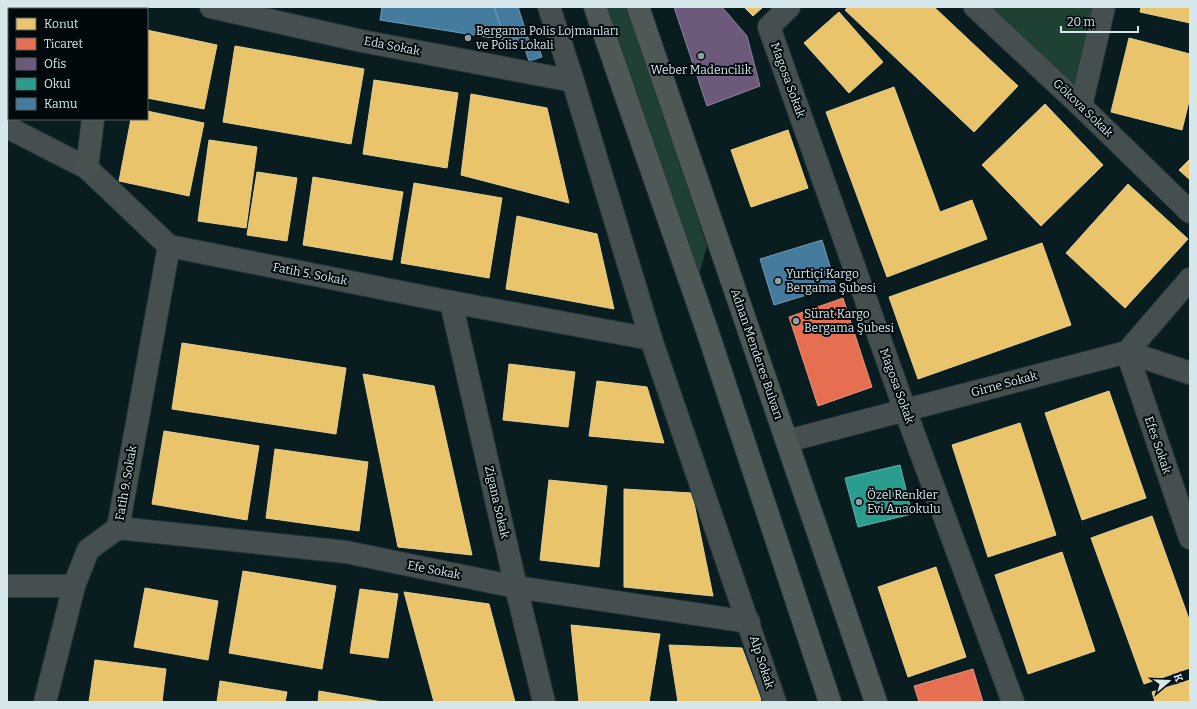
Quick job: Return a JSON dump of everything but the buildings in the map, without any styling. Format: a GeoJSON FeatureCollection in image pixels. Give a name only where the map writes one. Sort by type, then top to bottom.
{"type":"FeatureCollection","features":[{"type":"Feature","properties":{"kind":"main road"},"geometry":{"type":"LineString","coordinates":[[595,7],[707,330],[830,702]]}},
{"type":"Feature","properties":{"kind":"main road","name":"Adnan Menderes Bulvarı"},"geometry":{"type":"LineString","coordinates":[[638,7],[876,702]]}},
{"type":"Feature","properties":{"kind":"street","name":"Eda Sokak"},"geometry":{"type":"LineString","coordinates":[[211,7],[362,41],[573,81]]}},
{"type":"Feature","properties":{"kind":"street","name":"Alp Sokak"},"geometry":{"type":"LineString","coordinates":[[549,7],[652,338],[775,702]]}},
{"type":"Feature","properties":{"kind":"street","name":"Magosa Sokak"},"geometry":{"type":"LineString","coordinates":[[789,7],[769,27],[905,410],[1013,702]]}},
{"type":"Feature","properties":{"kind":"street","name":"Gökova Sokak"},"geometry":{"type":"LineString","coordinates":[[975,7],[1081,106],[1190,212]]}},
{"type":"Feature","properties":{"kind":"street"},"geometry":{"type":"LineString","coordinates":[[1081,106],[1104,7]]}},
{"type":"Feature","properties":{"kind":"street"},"geometry":{"type":"LineString","coordinates":[[87,168],[93,120]]}},
{"type":"Feature","properties":{"kind":"street"},"geometry":{"type":"LineString","coordinates":[[7,127],[87,168],[169,246]]}},
{"type":"Feature","properties":{"kind":"street","name":"Fatih 5. Sokak"},"geometry":{"type":"LineString","coordinates":[[169,246],[451,302],[652,338]]}},
{"type":"Feature","properties":{"kind":"street","name":"Fatih 9. Sokak"},"geometry":{"type":"LineString","coordinates":[[45,702],[74,586],[88,550],[118,528],[169,246]]}},
{"type":"Feature","properties":{"kind":"street"},"geometry":{"type":"LineString","coordinates":[[1190,279],[1127,352],[1190,373]]}},
{"type":"Feature","properties":{"kind":"street","name":"Zigana Sokak"},"geometry":{"type":"LineString","coordinates":[[451,302],[516,587],[544,702]]}},
{"type":"Feature","properties":{"kind":"street","name":"Girne Sokak"},"geometry":{"type":"LineString","coordinates":[[787,441],[1127,352]]}},
{"type":"Feature","properties":{"kind":"street","name":"Efes Sokak"},"geometry":{"type":"LineString","coordinates":[[1127,352],[1190,538]]}},
{"type":"Feature","properties":{"kind":"street","name":"Efe Sokak"},"geometry":{"type":"LineString","coordinates":[[118,528],[346,552],[516,587],[749,622]]}},
{"type":"Feature","properties":{"kind":"street"},"geometry":{"type":"LineString","coordinates":[[7,586],[74,586]]}},
{"type":"Feature","properties":{"kind":"green space"},"geometry":{"type":"Polygon","coordinates":[[[605,7],[626,7],[707,246],[699,275],[605,7]]]}},
{"type":"Feature","properties":{"kind":"green space"},"geometry":{"type":"Polygon","coordinates":[[[975,7],[1104,7],[1081,106],[975,7]]]}},
{"type":"Feature","properties":{"kind":"place","name":"Bergama Polis Lojmanları ve Polis Lokali"},"geometry":{"type":"Point","coordinates":[468,38]}},
{"type":"Feature","properties":{"kind":"place","name":"Weber Madencilik"},"geometry":{"type":"Point","coordinates":[701,56]}},
{"type":"Feature","properties":{"kind":"place","name":"Yurtiçi Kargo Bergama Şubesi"},"geometry":{"type":"Point","coordinates":[778,281]}},
{"type":"Feature","properties":{"kind":"place","name":"Sürat Kargo Bergama Şubesi"},"geometry":{"type":"Point","coordinates":[796,321]}},
{"type":"Feature","properties":{"kind":"place","name":"Özel Renkler Evi Anaokulu"},"geometry":{"type":"Point","coordinates":[859,502]}}]}
